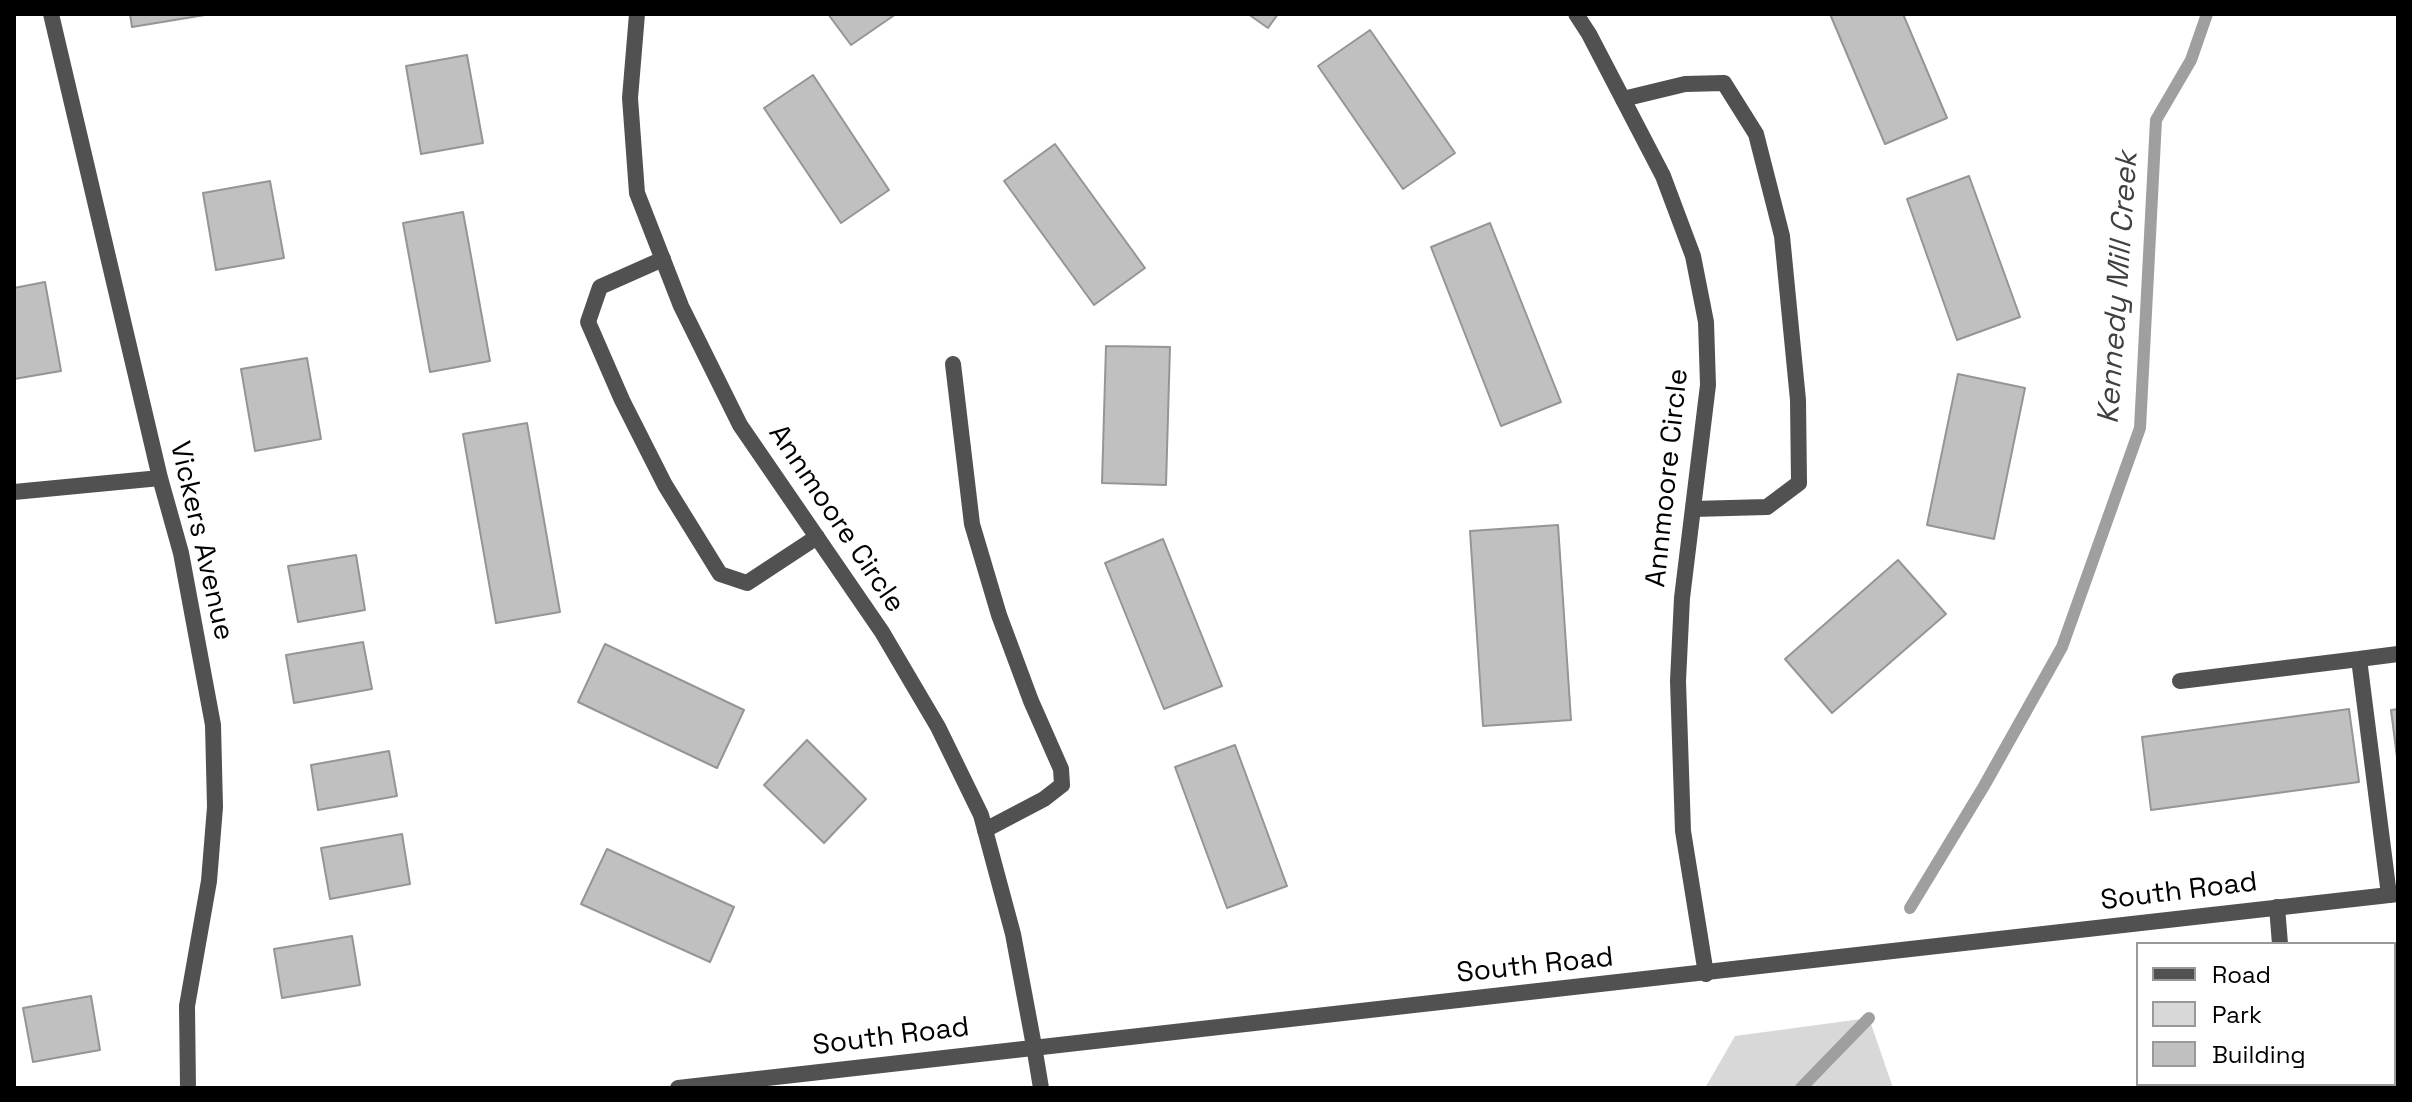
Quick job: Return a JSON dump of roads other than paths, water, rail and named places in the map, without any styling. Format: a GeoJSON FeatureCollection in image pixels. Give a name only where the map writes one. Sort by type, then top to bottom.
{"type":"FeatureCollection","features":[{"type":"Feature","properties":{"kind":"street","name":"Vickers Avenue"},"geometry":{"type":"LineString","coordinates":[[51,14],[160,478],[181,553],[213,725],[215,807],[209,881],[187,1006],[188,1088]]}},
{"type":"Feature","properties":{"kind":"street","name":"Annmoore Circle"},"geometry":{"type":"LineString","coordinates":[[637,14],[630,98],[637,193],[681,306],[740,425],[882,632],[938,727],[981,815],[1013,934],[1041,1088]]}},
{"type":"Feature","properties":{"kind":"street","name":"Annmoore Circle"},"geometry":{"type":"LineString","coordinates":[[1576,14],[1663,176],[1693,256],[1706,322],[1708,385],[1682,598],[1678,681],[1683,831],[1706,974]]}},
{"type":"Feature","properties":{"kind":"street"},"geometry":{"type":"LineString","coordinates":[[1623,99],[1685,84],[1724,83],[1756,134],[1782,236],[1798,400],[1799,483],[1767,507],[1693,509]]}},
{"type":"Feature","properties":{"kind":"street"},"geometry":{"type":"LineString","coordinates":[[663,259],[600,287],[588,322],[622,400],[665,485],[720,574],[747,583],[817,537]]}},
{"type":"Feature","properties":{"kind":"street"},"geometry":{"type":"LineString","coordinates":[[953,364],[972,524],[999,615],[1031,701],[1061,769],[1062,785],[1044,799],[985,830]]}},
{"type":"Feature","properties":{"kind":"street"},"geometry":{"type":"LineString","coordinates":[[14,492],[160,478]]}},
{"type":"Feature","properties":{"kind":"street"},"geometry":{"type":"LineString","coordinates":[[2180,681],[2398,654]]}},
{"type":"Feature","properties":{"kind":"street"},"geometry":{"type":"LineString","coordinates":[[2359,659],[2394,895]]}},
{"type":"Feature","properties":{"kind":"street","name":"South Road"},"geometry":{"type":"LineString","coordinates":[[678,1088],[2394,895]]}},
{"type":"Feature","properties":{"kind":"street"},"geometry":{"type":"LineString","coordinates":[[2277,907],[2280,942]]}},
{"type":"Feature","properties":{"kind":"waterway","name":"Kennedy Mill Creek"},"geometry":{"type":"LineString","coordinates":[[1910,908],[1984,786],[2062,647],[2140,428],[2156,120],[2191,60],[2207,14]]}},
{"type":"Feature","properties":{"kind":"waterway","name":"Kennedy Mill Creek"},"geometry":{"type":"LineString","coordinates":[[1801,1088],[1869,1018]]}}]}
